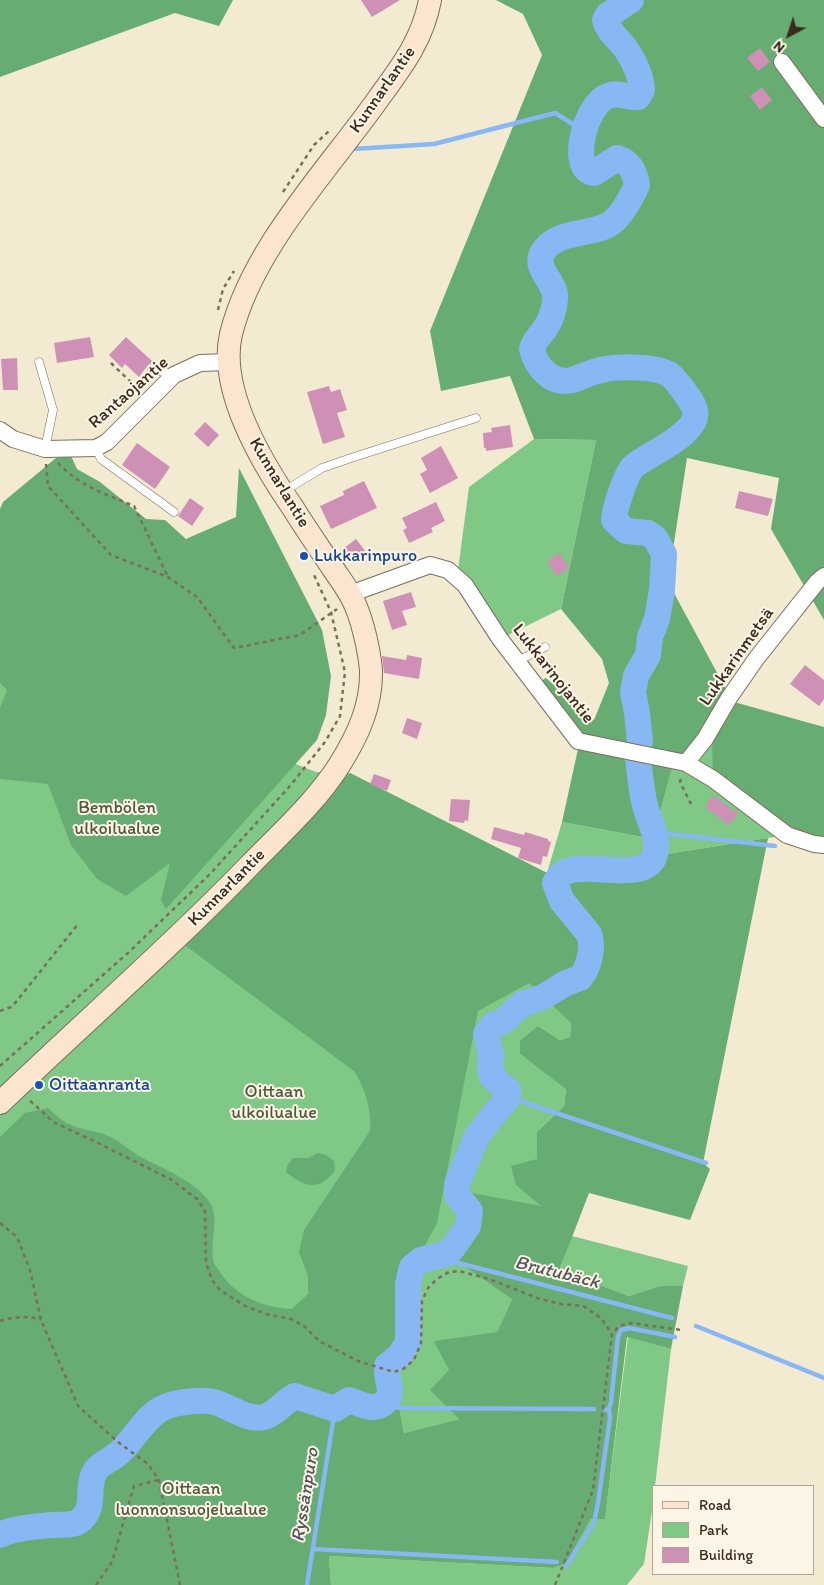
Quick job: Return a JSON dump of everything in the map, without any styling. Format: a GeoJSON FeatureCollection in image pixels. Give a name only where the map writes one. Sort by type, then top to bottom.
{"type":"FeatureCollection","features":[{"type":"Feature","properties":{"kind":"main road","name":"Kunnarlantie"},"geometry":{"type":"LineString","coordinates":[[0,1103],[206,910],[311,801],[339,767],[361,728],[369,701],[371,669],[364,633],[354,600],[282,492],[262,458],[242,417],[228,362],[231,335],[246,293],[263,260],[288,219],[414,49],[430,0]]}},
{"type":"Feature","properties":{"kind":"street"},"geometry":{"type":"LineString","coordinates":[[782,62],[824,119]]}},
{"type":"Feature","properties":{"kind":"street","name":"Rantaojantie"},"geometry":{"type":"LineString","coordinates":[[0,430],[13,439],[45,449],[96,448],[107,442],[174,375],[200,363],[228,362]]}},
{"type":"Feature","properties":{"kind":"street","name":"Lukkarinojantie"},"geometry":{"type":"LineString","coordinates":[[350,594],[430,565],[448,570],[466,585],[516,662],[578,741],[686,763],[721,785],[787,835],[814,844],[824,845]]}},
{"type":"Feature","properties":{"kind":"street","name":"Lukkarinmetsä"},"geometry":{"type":"LineString","coordinates":[[686,763],[705,739],[729,698],[756,659],[817,582],[824,576]]}},
{"type":"Feature","properties":{"kind":"lane"},"geometry":{"type":"LineString","coordinates":[[39,362],[53,410],[45,449]]}},
{"type":"Feature","properties":{"kind":"lane"},"geometry":{"type":"LineString","coordinates":[[152,369],[174,375]]}},
{"type":"Feature","properties":{"kind":"lane"},"geometry":{"type":"LineString","coordinates":[[282,492],[322,468],[354,456],[476,418]]}},
{"type":"Feature","properties":{"kind":"lane"},"geometry":{"type":"LineString","coordinates":[[96,448],[101,459],[174,512]]}},
{"type":"Feature","properties":{"kind":"lane"},"geometry":{"type":"LineString","coordinates":[[516,662],[545,647]]}},
{"type":"Feature","properties":{"kind":"path"},"geometry":{"type":"LineString","coordinates":[[111,363],[135,386],[154,394]]}},
{"type":"Feature","properties":{"kind":"path"},"geometry":{"type":"LineString","coordinates":[[45,449],[65,470],[92,488],[134,506],[168,577]]}},
{"type":"Feature","properties":{"kind":"path"},"geometry":{"type":"LineString","coordinates":[[45,449],[48,486],[111,555],[168,577],[197,597],[234,648],[300,635],[331,612]]}},
{"type":"Feature","properties":{"kind":"path"},"geometry":{"type":"LineString","coordinates":[[0,1066],[129,952],[210,874],[290,786],[325,742],[340,716],[345,672],[331,612],[312,571]]}},
{"type":"Feature","properties":{"kind":"path"},"geometry":{"type":"LineString","coordinates":[[686,763],[680,782],[691,804]]}},
{"type":"Feature","properties":{"kind":"path"},"geometry":{"type":"LineString","coordinates":[[0,1011],[11,1007],[16,1002],[78,924]]}},
{"type":"Feature","properties":{"kind":"path"},"geometry":{"type":"LineString","coordinates":[[25,1099],[34,1104],[53,1122],[170,1179],[197,1199],[205,1211],[206,1263],[212,1280],[220,1290],[244,1306],[266,1314],[291,1319],[304,1326],[319,1341],[358,1361],[394,1372],[403,1369],[414,1360],[421,1343],[422,1301],[428,1288],[436,1279],[449,1272],[459,1271],[489,1279],[540,1299],[561,1304],[583,1306],[601,1318],[612,1334]]}},
{"type":"Feature","properties":{"kind":"path"},"geometry":{"type":"LineString","coordinates":[[0,1223],[17,1237],[30,1270],[41,1320],[78,1406],[118,1442],[148,1464],[159,1480],[180,1585]]}},
{"type":"Feature","properties":{"kind":"path"},"geometry":{"type":"LineString","coordinates":[[0,1321],[30,1316],[41,1320]]}},
{"type":"Feature","properties":{"kind":"path"},"geometry":{"type":"LineString","coordinates":[[555,1585],[593,1490],[612,1334],[619,1326],[631,1323],[681,1330]]}},
{"type":"Feature","properties":{"kind":"path"},"geometry":{"type":"LineString","coordinates":[[96,1585],[112,1562],[134,1486],[159,1480]]}},
{"type":"Feature","properties":{"kind":"green space"},"geometry":{"type":"Polygon","coordinates":[[[0,0],[233,0],[219,26],[175,13],[0,77],[0,0]]]}},
{"type":"Feature","properties":{"kind":"green space"},"geometry":{"type":"Polygon","coordinates":[[[496,0],[824,0],[824,620],[771,529],[779,478],[687,458],[668,582],[728,693],[686,755],[674,760],[653,839],[562,822],[578,749],[568,723],[537,683],[546,678],[594,720],[609,683],[602,659],[561,609],[596,440],[534,439],[510,376],[441,391],[430,331],[542,55],[523,14],[496,0]]]}},
{"type":"Feature","properties":{"kind":"green space"},"geometry":{"type":"Polygon","coordinates":[[[534,439],[596,440],[561,609],[504,637],[458,570],[469,487],[534,439]]]}},
{"type":"Feature","properties":{"kind":"green space","name":"Bembölen ulkoilualue"},"geometry":{"type":"Polygon","coordinates":[[[71,456],[77,469],[100,482],[146,519],[165,520],[186,539],[236,517],[239,468],[322,630],[331,676],[326,715],[317,740],[166,909],[161,900],[170,863],[126,896],[97,879],[71,845],[48,784],[0,779],[0,708],[7,690],[0,683],[0,509],[3,502],[56,458],[71,456]]]}},
{"type":"Feature","properties":{"kind":"green space"},"geometry":{"type":"Polygon","coordinates":[[[0,649],[316,772],[350,773],[547,873],[571,1023],[570,1037],[560,1040],[538,1026],[520,1054],[566,1088],[564,1106],[537,1132],[537,1160],[542,1206],[512,1299],[497,1332],[449,1370],[459,1419],[404,1433],[397,1395],[0,1585],[0,649]],[[418,1257],[398,1287],[407,1334],[412,1267],[418,1257]]]}},
{"type":"Feature","properties":{"kind":"green space"},"geometry":{"type":"Polygon","coordinates":[[[728,693],[787,835],[547,873],[562,822],[653,839],[674,759],[728,693]]]}},
{"type":"Feature","properties":{"kind":"green space"},"geometry":{"type":"Polygon","coordinates":[[[734,702],[824,727],[824,840],[817,839],[760,813],[713,779],[712,738],[734,702]]]}},
{"type":"Feature","properties":{"kind":"green space","name":"Oittaan luonnonsuojelualue"},"geometry":{"type":"Polygon","coordinates":[[[350,773],[547,873],[768,838],[703,1163],[710,1169],[690,1220],[589,1193],[559,1271],[629,1296],[660,1286],[683,1286],[671,1349],[627,1337],[605,1519],[591,1519],[566,1564],[553,1568],[329,1556],[331,1585],[0,1585],[0,1137],[25,1113],[48,1108],[66,1123],[110,1137],[141,1157],[177,1175],[201,1192],[212,1207],[214,1214],[212,1247],[214,1263],[226,1280],[234,1288],[251,1299],[271,1306],[292,1309],[308,1294],[308,1276],[299,1252],[304,1230],[370,1131],[370,1115],[367,1100],[354,1071],[186,946],[350,773]],[[529,983],[478,1011],[437,1223],[409,1275],[408,1342],[397,1358],[376,1358],[378,1380],[397,1395],[404,1433],[459,1419],[430,1390],[449,1370],[434,1341],[497,1332],[512,1299],[453,1258],[466,1192],[541,1206],[516,1185],[511,1166],[537,1159],[537,1132],[564,1106],[566,1089],[520,1054],[520,1041],[538,1026],[560,1040],[570,1037],[571,1023],[529,983]]]}},
{"type":"Feature","properties":{"kind":"green space"},"geometry":{"type":"Polygon","coordinates":[[[318,1153],[326,1155],[334,1161],[335,1171],[323,1182],[312,1185],[306,1184],[286,1172],[287,1166],[293,1158],[308,1158],[318,1153]]]}},
{"type":"Feature","properties":{"kind":"green space"},"geometry":{"type":"Polygon","coordinates":[[[572,1236],[688,1266],[683,1286],[660,1286],[629,1296],[559,1272],[572,1236]]]}},
{"type":"Feature","properties":{"kind":"green space"},"geometry":{"type":"Polygon","coordinates":[[[628,1337],[671,1349],[655,1485],[652,1485],[652,1511],[644,1564],[627,1585],[331,1585],[329,1556],[553,1568],[566,1564],[591,1519],[605,1518],[628,1337]]]}},
{"type":"Feature","properties":{"kind":"building"},"geometry":{"type":"Polygon","coordinates":[[[361,0],[400,0],[372,17],[361,0]]]}},
{"type":"Feature","properties":{"kind":"building"},"geometry":{"type":"Polygon","coordinates":[[[760,48],[770,62],[758,71],[747,58],[760,48]]]}},
{"type":"Feature","properties":{"kind":"building"},"geometry":{"type":"Polygon","coordinates":[[[762,87],[772,100],[760,110],[750,96],[762,87]]]}},
{"type":"Feature","properties":{"kind":"building"},"geometry":{"type":"Polygon","coordinates":[[[90,337],[94,357],[57,363],[54,343],[90,337]]]}},
{"type":"Feature","properties":{"kind":"building"},"geometry":{"type":"Polygon","coordinates":[[[126,337],[153,362],[148,365],[139,377],[125,364],[122,368],[109,355],[126,337]]]}},
{"type":"Feature","properties":{"kind":"building"},"geometry":{"type":"Polygon","coordinates":[[[17,358],[18,390],[3,390],[1,359],[17,358]]]}},
{"type":"Feature","properties":{"kind":"building"},"geometry":{"type":"Polygon","coordinates":[[[329,386],[331,392],[340,389],[347,410],[337,413],[345,437],[323,444],[307,392],[329,386]]]}},
{"type":"Feature","properties":{"kind":"building"},"geometry":{"type":"Polygon","coordinates":[[[205,422],[219,435],[208,447],[194,434],[205,422]]]}},
{"type":"Feature","properties":{"kind":"building"},"geometry":{"type":"Polygon","coordinates":[[[510,425],[513,447],[486,451],[483,433],[492,432],[491,428],[510,425]]]}},
{"type":"Feature","properties":{"kind":"building"},"geometry":{"type":"Polygon","coordinates":[[[137,443],[170,467],[155,489],[122,465],[137,443]]]}},
{"type":"Feature","properties":{"kind":"building"},"geometry":{"type":"Polygon","coordinates":[[[441,446],[458,478],[430,493],[420,474],[427,470],[421,458],[441,446]]]}},
{"type":"Feature","properties":{"kind":"building"},"geometry":{"type":"Polygon","coordinates":[[[364,481],[377,508],[331,529],[320,506],[344,495],[343,491],[364,481]]]}},
{"type":"Feature","properties":{"kind":"building"},"geometry":{"type":"Polygon","coordinates":[[[739,491],[773,499],[768,516],[735,508],[739,491]]]}},
{"type":"Feature","properties":{"kind":"building"},"geometry":{"type":"Polygon","coordinates":[[[190,498],[204,508],[192,526],[178,516],[190,498]]]}},
{"type":"Feature","properties":{"kind":"building"},"geometry":{"type":"Polygon","coordinates":[[[436,502],[445,521],[431,528],[433,532],[409,543],[403,530],[407,528],[402,518],[436,502]]]}},
{"type":"Feature","properties":{"kind":"building"},"geometry":{"type":"Polygon","coordinates":[[[356,539],[366,552],[354,561],[344,548],[356,539]]]}},
{"type":"Feature","properties":{"kind":"building"},"geometry":{"type":"Polygon","coordinates":[[[559,553],[569,567],[557,576],[547,562],[559,553]]]}},
{"type":"Feature","properties":{"kind":"building"},"geometry":{"type":"Polygon","coordinates":[[[411,592],[416,607],[402,611],[407,625],[392,630],[383,601],[411,592]]]}},
{"type":"Feature","properties":{"kind":"building"},"geometry":{"type":"Polygon","coordinates":[[[407,655],[422,658],[419,679],[384,673],[382,656],[406,660],[407,655]]]}},
{"type":"Feature","properties":{"kind":"building"},"geometry":{"type":"Polygon","coordinates":[[[805,665],[824,680],[824,699],[819,706],[790,684],[805,665]]]}},
{"type":"Feature","properties":{"kind":"building"},"geometry":{"type":"Polygon","coordinates":[[[407,718],[422,723],[417,739],[402,733],[407,718]]]}},
{"type":"Feature","properties":{"kind":"building"},"geometry":{"type":"Polygon","coordinates":[[[374,774],[391,780],[387,791],[370,784],[374,774]]]}},
{"type":"Feature","properties":{"kind":"building"},"geometry":{"type":"Polygon","coordinates":[[[713,795],[738,814],[729,825],[705,807],[713,795]]]}},
{"type":"Feature","properties":{"kind":"building"},"geometry":{"type":"Polygon","coordinates":[[[451,799],[470,800],[468,821],[465,820],[464,823],[449,821],[451,799]]]}},
{"type":"Feature","properties":{"kind":"building"},"geometry":{"type":"Polygon","coordinates":[[[494,827],[524,835],[525,832],[548,839],[551,842],[547,857],[543,856],[541,865],[518,858],[521,848],[491,839],[494,827]]]}},
{"type":"Feature","properties":{"kind":"waterway"},"geometry":{"type":"LineString","coordinates":[[631,0],[608,15],[605,20],[632,58],[639,74],[642,90],[638,97],[612,95],[599,102],[586,124],[581,150],[582,161],[586,169],[594,173],[617,158],[631,168],[637,185],[625,207],[613,222],[600,228],[558,239],[551,243],[541,255],[541,266],[553,288],[555,303],[549,322],[535,341],[532,349],[541,368],[558,380],[572,380],[597,371],[617,368],[645,368],[662,371],[669,374],[675,380],[694,407],[695,417],[691,426],[683,434],[640,462],[630,471],[618,501],[614,520],[626,531],[648,533],[655,538],[664,554],[662,590],[657,619],[650,637],[648,655],[636,676],[633,692],[640,741]]}},
{"type":"Feature","properties":{"kind":"waterway"},"geometry":{"type":"LineString","coordinates":[[352,149],[434,144],[555,113],[584,131]]}},
{"type":"Feature","properties":{"kind":"waterway"},"geometry":{"type":"LineString","coordinates":[[0,1535],[18,1529],[71,1524],[81,1520],[89,1508],[91,1482],[96,1470],[120,1452],[147,1420],[159,1410],[170,1405],[209,1401],[258,1418],[272,1413],[295,1396],[335,1409],[349,1400],[373,1407],[382,1405],[387,1400],[390,1390],[387,1366],[400,1355],[408,1342],[408,1284],[412,1267],[421,1260],[446,1254],[452,1249],[468,1226],[470,1211],[457,1195],[457,1184],[477,1136],[508,1097],[508,1090],[492,1077],[490,1067],[491,1055],[486,1034],[493,1025],[502,1022],[522,1004],[543,997],[566,983],[580,978],[588,963],[591,951],[589,934],[562,901],[555,883],[561,875],[571,870],[627,870],[640,868],[650,863],[655,854],[655,834],[644,801],[638,759]]}},
{"type":"Feature","properties":{"kind":"waterway"},"geometry":{"type":"LineString","coordinates":[[653,832],[775,846]]}},
{"type":"Feature","properties":{"kind":"waterway"},"geometry":{"type":"LineString","coordinates":[[508,1097],[706,1163]]}},
{"type":"Feature","properties":{"kind":"waterway","name":"Brutubäck"},"geometry":{"type":"LineString","coordinates":[[435,1257],[672,1318]]}},
{"type":"Feature","properties":{"kind":"waterway","name":"Brutubäck"},"geometry":{"type":"LineString","coordinates":[[696,1326],[824,1378]]}},
{"type":"Feature","properties":{"kind":"waterway","name":"Brutubäck"},"geometry":{"type":"LineString","coordinates":[[606,1410],[609,1409],[611,1402],[618,1337],[621,1330],[629,1328],[675,1337]]}},
{"type":"Feature","properties":{"kind":"waterway","name":"Brutubäck"},"geometry":{"type":"LineString","coordinates":[[381,1406],[405,1408],[594,1409]]}},
{"type":"Feature","properties":{"kind":"waterway","name":"Ryssänpuro"},"geometry":{"type":"LineString","coordinates":[[307,1585],[335,1409]]}},
{"type":"Feature","properties":{"kind":"waterway"},"geometry":{"type":"LineString","coordinates":[[566,1566],[594,1523],[610,1418],[609,1409]]}},
{"type":"Feature","properties":{"kind":"waterway"},"geometry":{"type":"LineString","coordinates":[[313,1549],[557,1562]]}},
{"type":"Feature","properties":{"kind":"place","name":"Lukkarinpuro"},"geometry":{"type":"Point","coordinates":[304,556]}},
{"type":"Feature","properties":{"kind":"place","name":"Oittaanranta"},"geometry":{"type":"Point","coordinates":[39,1085]}},
{"type":"Feature","properties":{"kind":"park label","name":"Oittaan ulkoilualue"},"geometry":{"type":"Point","coordinates":[274,1102]}}]}
